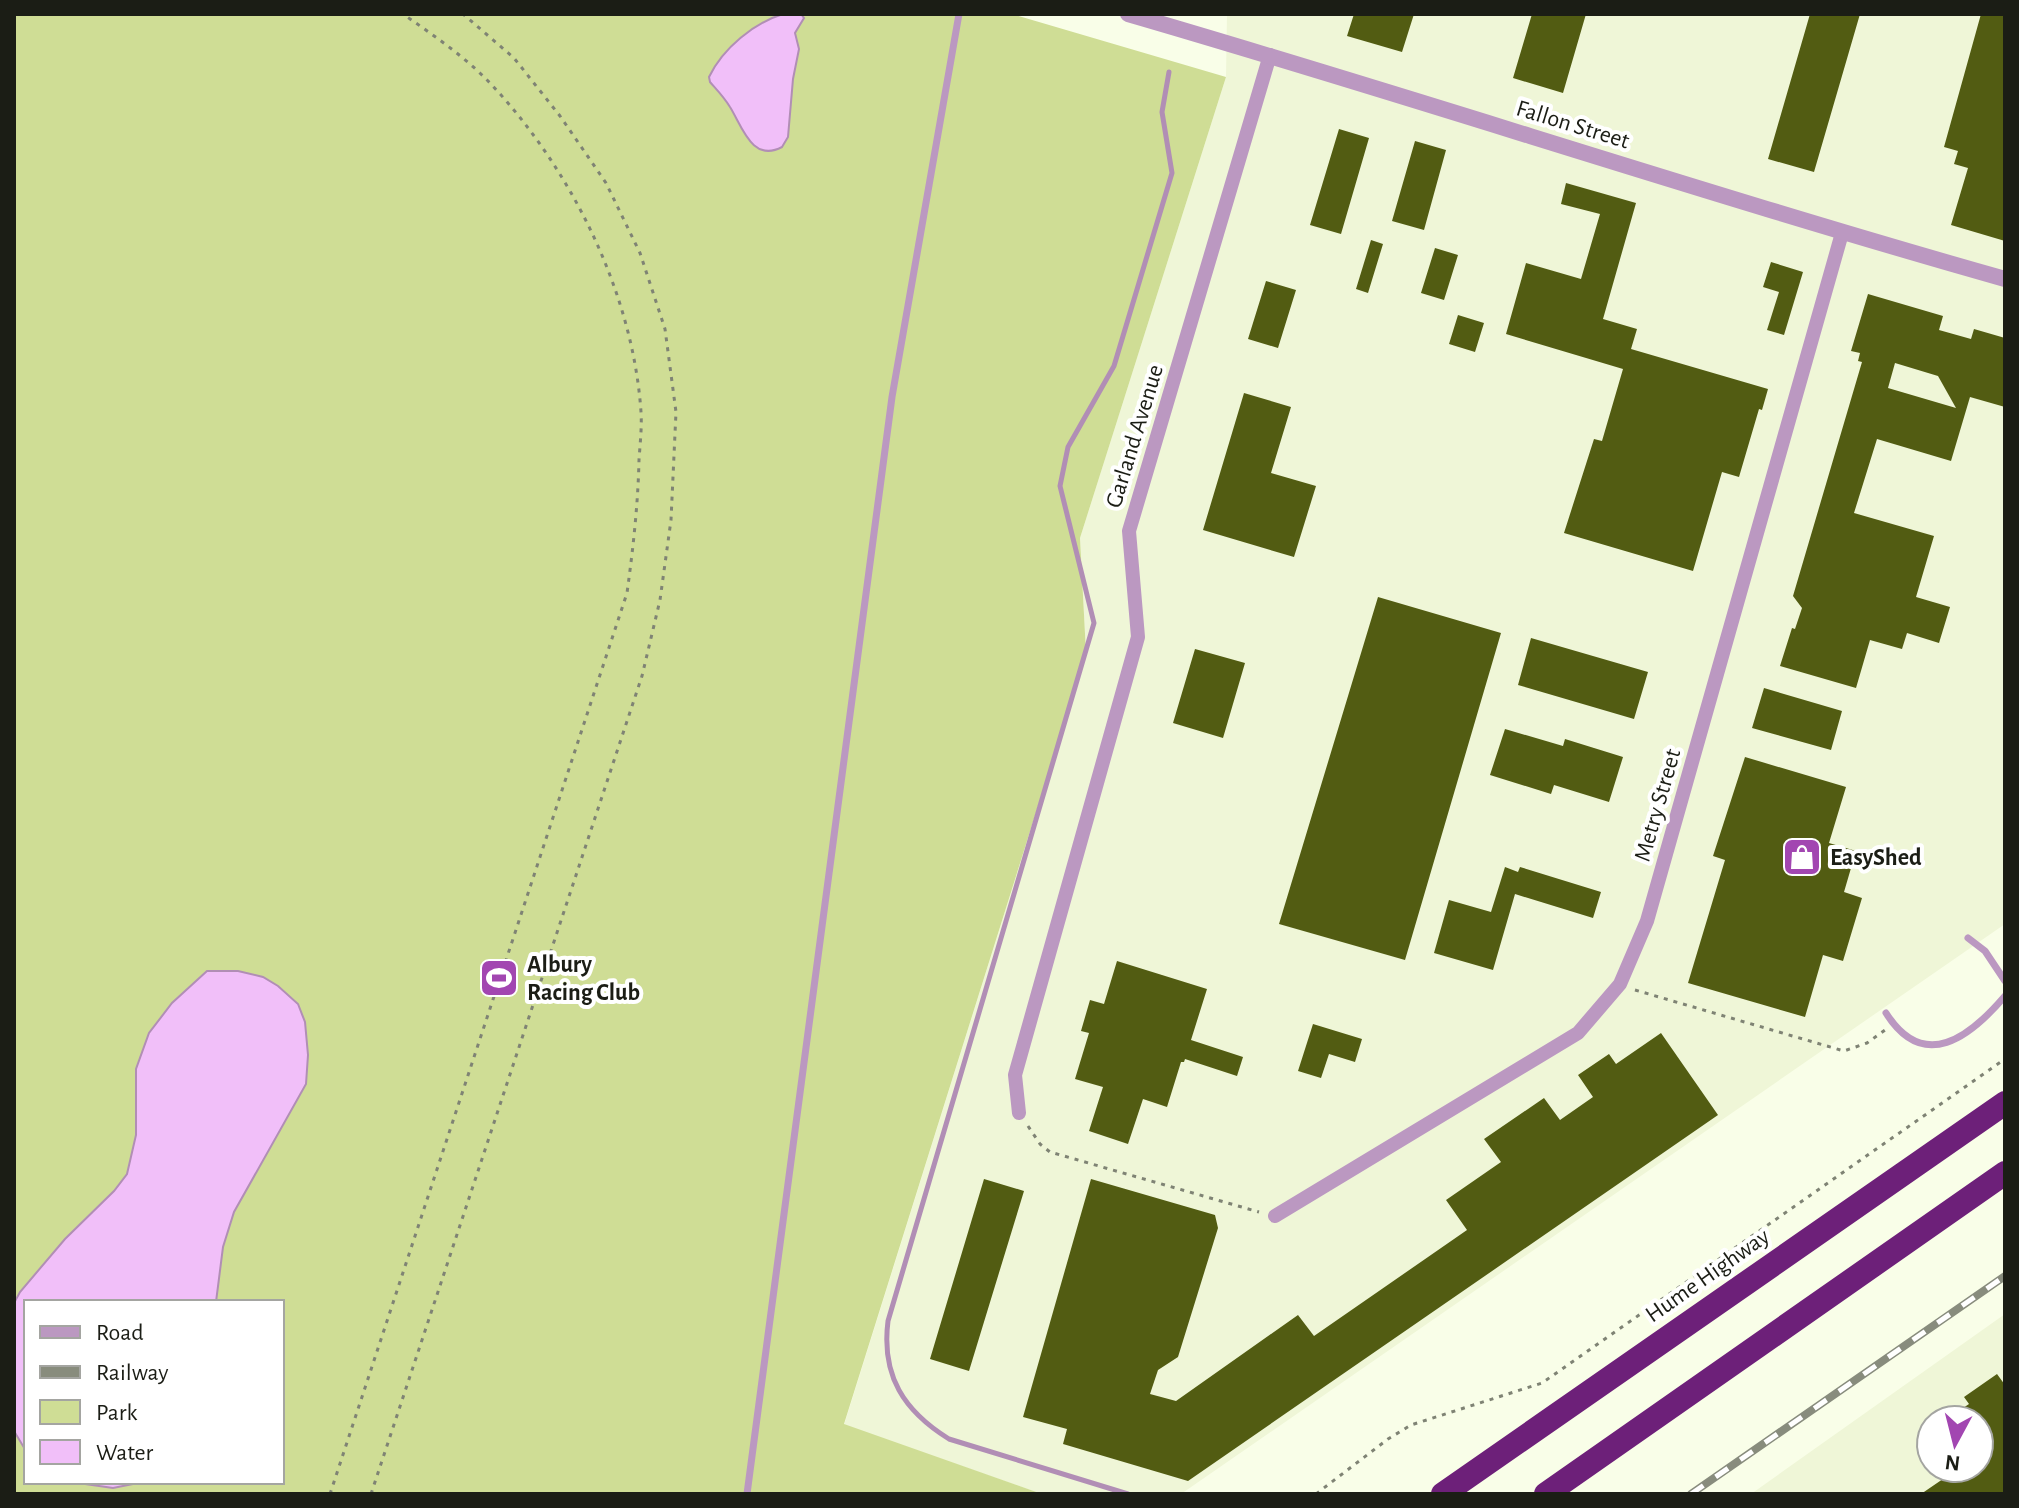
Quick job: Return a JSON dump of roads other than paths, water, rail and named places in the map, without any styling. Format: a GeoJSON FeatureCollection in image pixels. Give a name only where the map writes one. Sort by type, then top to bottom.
{"type":"FeatureCollection","features":[{"type":"Feature","properties":{"kind":"highway","name":"Hume Highway"},"geometry":{"type":"LineString","coordinates":[[1443,1494],[2005,1103]]}},
{"type":"Feature","properties":{"kind":"highway"},"geometry":{"type":"LineString","coordinates":[[1546,1494],[2005,1173]]}},
{"type":"Feature","properties":{"kind":"street","name":"Fallon Street"},"geometry":{"type":"LineString","coordinates":[[1128,14],[1270,55],[1842,233],[2005,279]]}},
{"type":"Feature","properties":{"kind":"street","name":"Garland Avenue"},"geometry":{"type":"LineString","coordinates":[[1019,1113],[1015,1075],[1138,637],[1129,531],[1270,55]]}},
{"type":"Feature","properties":{"kind":"street","name":"Metry Street"},"geometry":{"type":"LineString","coordinates":[[1275,1216],[1578,1033],[1620,984],[1647,921],[1842,233]]}},
{"type":"Feature","properties":{"kind":"lane"},"geometry":{"type":"LineString","coordinates":[[747,1494],[892,397],[959,14]]}},
{"type":"Feature","properties":{"kind":"lane"},"geometry":{"type":"LineString","coordinates":[[1968,938],[1985,951],[2005,981]]}},
{"type":"Feature","properties":{"kind":"lane"},"geometry":{"type":"LineString","coordinates":[[1886,1013],[1898,1032],[1915,1042],[1943,1044],[1959,1039],[2005,996]]}},
{"type":"Feature","properties":{"kind":"water"},"geometry":{"type":"Polygon","coordinates":[[[783,14],[801,14],[804,18],[795,33],[799,49],[788,137],[782,147],[763,150],[749,140],[709,77],[722,56],[740,38],[783,14]]]}},
{"type":"Feature","properties":{"kind":"water"},"geometry":{"type":"Polygon","coordinates":[[[207,971],[238,971],[263,977],[278,986],[298,1004],[305,1022],[308,1055],[306,1084],[234,1212],[223,1247],[216,1300],[24,1300],[24,1448],[14,1431],[14,1303],[65,1239],[127,1174],[136,1135],[136,1069],[149,1033],[172,1003],[207,971]]]}},
{"type":"Feature","properties":{"kind":"water"},"geometry":{"type":"Polygon","coordinates":[[[85,1484],[133,1484],[113,1488],[85,1484]]]}},
{"type":"Feature","properties":{"kind":"waterway"},"geometry":{"type":"LineString","coordinates":[[1128,1494],[949,1439],[920,1416],[899,1390],[888,1359],[887,1341],[888,1321],[1094,623],[1060,486],[1068,447],[1114,366],[1172,173],[1162,112],[1169,72]]}},
{"type":"Feature","properties":{"kind":"railway"},"geometry":{"type":"LineString","coordinates":[[1691,1494],[2005,1276]]}},
{"type":"Feature","properties":{"kind":"place","name":"EasyShed"},"geometry":{"type":"Point","coordinates":[1802,857]}},
{"type":"Feature","properties":{"kind":"place","name":"Albury Racing Club"},"geometry":{"type":"Point","coordinates":[499,978]}}]}
